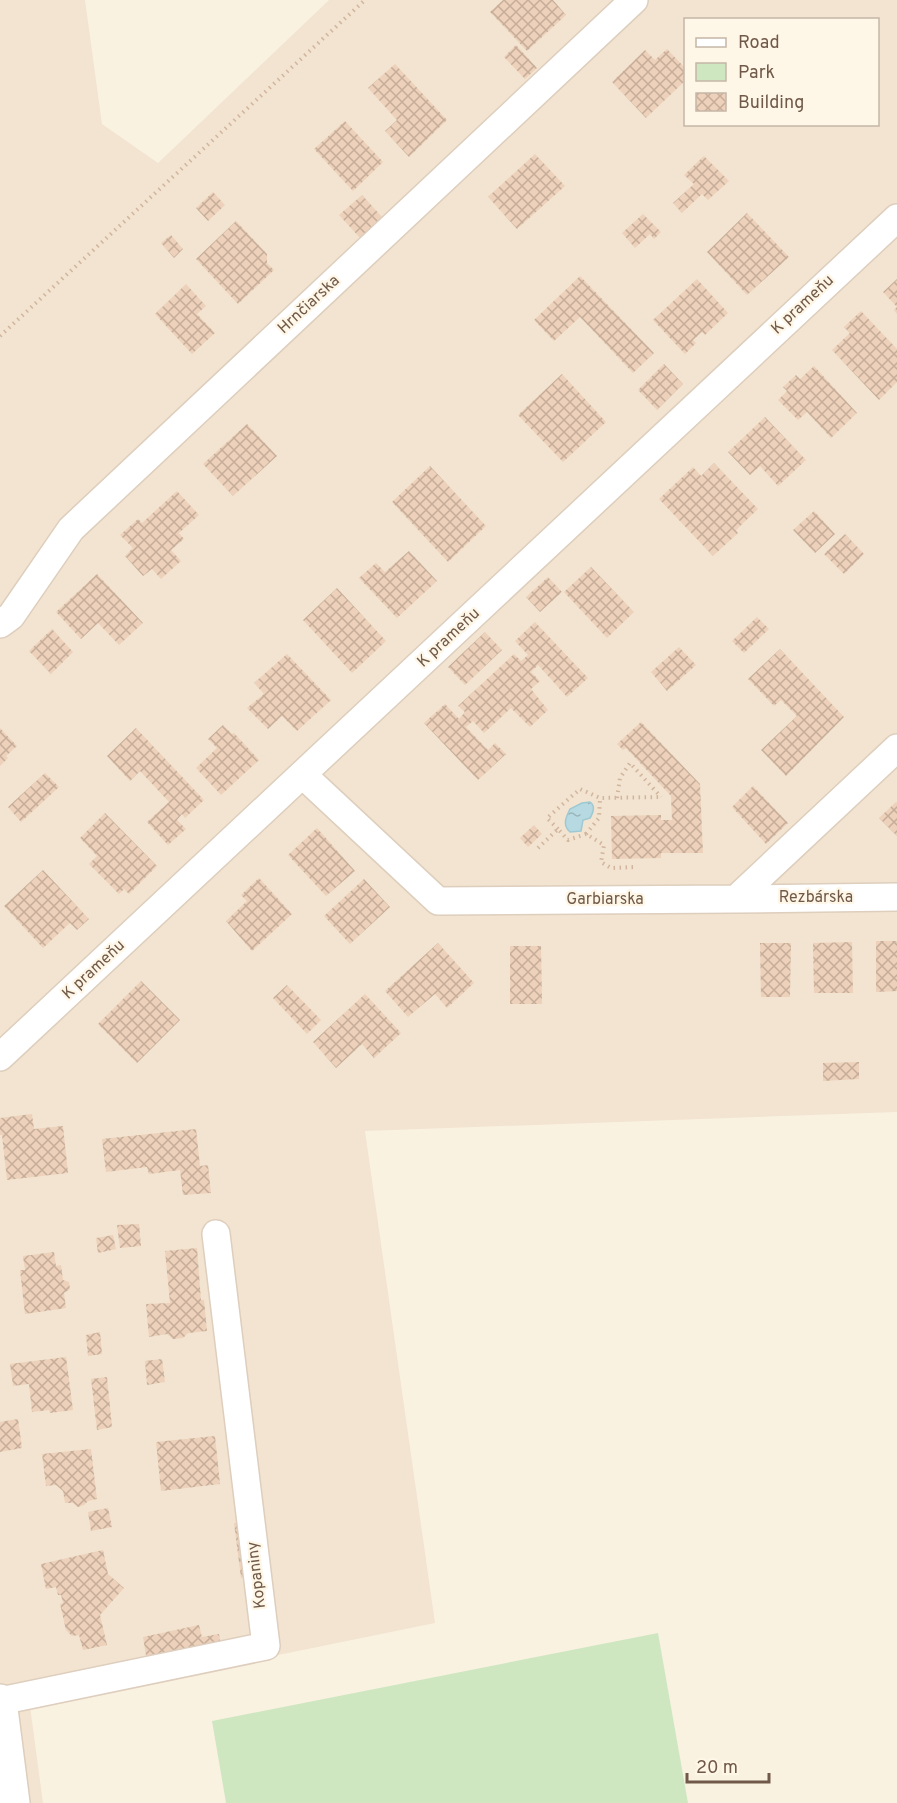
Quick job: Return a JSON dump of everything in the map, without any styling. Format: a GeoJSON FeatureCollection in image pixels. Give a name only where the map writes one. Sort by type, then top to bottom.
{"type":"FeatureCollection","features":[{"type":"Feature","properties":{"kind":"street","name":"Hrnčiarska"},"geometry":{"type":"LineString","coordinates":[[0,624],[11,616],[71,529],[634,0]]}},
{"type":"Feature","properties":{"kind":"street","name":"K prameňu"},"geometry":{"type":"LineString","coordinates":[[0,1057],[897,218]]}},
{"type":"Feature","properties":{"kind":"street"},"geometry":{"type":"LineString","coordinates":[[736,898],[897,747]]}},
{"type":"Feature","properties":{"kind":"street","name":"Garbiarska"},"geometry":{"type":"LineString","coordinates":[[303,775],[438,901],[736,898]]}},
{"type":"Feature","properties":{"kind":"street","name":"Rezbárska"},"geometry":{"type":"LineString","coordinates":[[736,898],[897,897]]}},
{"type":"Feature","properties":{"kind":"street","name":"Kopaniny"},"geometry":{"type":"LineString","coordinates":[[0,1701],[266,1646],[216,1234]]}},
{"type":"Feature","properties":{"kind":"street"},"geometry":{"type":"LineString","coordinates":[[0,1701],[13,1803]]}},
{"type":"Feature","properties":{"kind":"path"},"geometry":{"type":"LineString","coordinates":[[0,336],[365,0]]}},
{"type":"Feature","properties":{"kind":"path"},"geometry":{"type":"LineString","coordinates":[[600,798],[599,818],[586,834],[568,840],[547,818],[580,789],[600,798],[617,798],[639,797],[662,797],[630,763],[620,778],[617,798]]}},
{"type":"Feature","properties":{"kind":"path"},"geometry":{"type":"LineString","coordinates":[[538,848],[558,829]]}},
{"type":"Feature","properties":{"kind":"path"},"geometry":{"type":"LineString","coordinates":[[586,834],[604,845],[601,862],[611,868],[636,867]]}},
{"type":"Feature","properties":{"kind":"shaded area"},"geometry":{"type":"Polygon","coordinates":[[[0,0],[85,0],[102,124],[158,163],[329,0],[897,0],[897,1112],[365,1131],[435,1623],[30,1706],[43,1803],[0,1803],[0,0]]]}},
{"type":"Feature","properties":{"kind":"green space"},"geometry":{"type":"Polygon","coordinates":[[[658,1633],[688,1803],[226,1803],[212,1721],[658,1633]]]}},
{"type":"Feature","properties":{"kind":"water"},"geometry":{"type":"Polygon","coordinates":[[[590,802],[593,812],[590,818],[583,820],[581,831],[570,832],[565,824],[570,809],[590,802]]]}},
{"type":"Feature","properties":{"kind":"building"},"geometry":{"type":"Polygon","coordinates":[[[503,0],[553,0],[566,15],[527,51],[490,12],[503,0]]]}},
{"type":"Feature","properties":{"kind":"building"},"geometry":{"type":"Polygon","coordinates":[[[516,45],[537,68],[525,79],[504,57],[516,45]]]}},
{"type":"Feature","properties":{"kind":"building"},"geometry":{"type":"Polygon","coordinates":[[[667,49],[684,67],[684,82],[646,118],[612,82],[645,50],[655,60],[667,49]]]}},
{"type":"Feature","properties":{"kind":"building"},"geometry":{"type":"Polygon","coordinates":[[[395,64],[447,120],[409,157],[385,131],[397,120],[368,88],[395,64]]]}},
{"type":"Feature","properties":{"kind":"building"},"geometry":{"type":"Polygon","coordinates":[[[345,121],[383,162],[353,191],[314,149],[345,121]]]}},
{"type":"Feature","properties":{"kind":"building"},"geometry":{"type":"Polygon","coordinates":[[[535,154],[565,186],[517,229],[488,197],[535,154]]]}},
{"type":"Feature","properties":{"kind":"building"},"geometry":{"type":"Polygon","coordinates":[[[704,156],[729,181],[708,200],[702,194],[682,213],[673,203],[694,184],[684,175],[704,156]]]}},
{"type":"Feature","properties":{"kind":"building"},"geometry":{"type":"Polygon","coordinates":[[[213,192],[225,205],[208,221],[196,208],[213,192]]]}},
{"type":"Feature","properties":{"kind":"building"},"geometry":{"type":"Polygon","coordinates":[[[362,195],[383,218],[361,239],[339,215],[362,195]]]}},
{"type":"Feature","properties":{"kind":"building"},"geometry":{"type":"Polygon","coordinates":[[[747,213],[789,257],[747,295],[707,252],[747,213]]]}},
{"type":"Feature","properties":{"kind":"building"},"geometry":{"type":"Polygon","coordinates":[[[643,214],[661,232],[654,239],[650,234],[635,248],[622,233],[643,214]]]}},
{"type":"Feature","properties":{"kind":"building"},"geometry":{"type":"Polygon","coordinates":[[[236,221],[267,254],[267,263],[274,270],[238,304],[196,259],[236,221]]]}},
{"type":"Feature","properties":{"kind":"building"},"geometry":{"type":"Polygon","coordinates":[[[171,235],[183,249],[174,258],[161,243],[171,235]]]}},
{"type":"Feature","properties":{"kind":"building"},"geometry":{"type":"Polygon","coordinates":[[[580,276],[654,353],[633,373],[580,317],[554,341],[534,320],[580,276]]]}},
{"type":"Feature","properties":{"kind":"building"},"geometry":{"type":"Polygon","coordinates":[[[697,279],[728,313],[705,335],[702,332],[693,340],[696,343],[685,354],[653,320],[697,279]]]}},
{"type":"Feature","properties":{"kind":"building"},"geometry":{"type":"Polygon","coordinates":[[[897,279],[897,307],[883,292],[897,279]]]}},
{"type":"Feature","properties":{"kind":"building"},"geometry":{"type":"Polygon","coordinates":[[[186,284],[206,306],[197,314],[215,333],[192,354],[155,314],[186,284]]]}},
{"type":"Feature","properties":{"kind":"building"},"geometry":{"type":"Polygon","coordinates":[[[861,311],[897,349],[897,382],[879,400],[832,350],[850,333],[844,327],[861,311]]]}},
{"type":"Feature","properties":{"kind":"building"},"geometry":{"type":"Polygon","coordinates":[[[664,364],[683,384],[657,410],[638,390],[664,364]]]}},
{"type":"Feature","properties":{"kind":"building"},"geometry":{"type":"Polygon","coordinates":[[[814,366],[857,413],[831,438],[807,412],[798,420],[778,400],[787,391],[783,387],[796,375],[800,379],[814,366]]]}},
{"type":"Feature","properties":{"kind":"building"},"geometry":{"type":"Polygon","coordinates":[[[562,374],[606,422],[563,462],[518,415],[562,374]]]}},
{"type":"Feature","properties":{"kind":"building"},"geometry":{"type":"Polygon","coordinates":[[[765,417],[806,460],[778,486],[760,466],[750,475],[728,452],[765,417]]]}},
{"type":"Feature","properties":{"kind":"building"},"geometry":{"type":"Polygon","coordinates":[[[247,424],[277,456],[233,496],[203,464],[247,424]]]}},
{"type":"Feature","properties":{"kind":"building"},"geometry":{"type":"Polygon","coordinates":[[[714,463],[758,509],[736,530],[738,533],[713,556],[659,499],[693,467],[701,476],[714,463]]]}},
{"type":"Feature","properties":{"kind":"building"},"geometry":{"type":"Polygon","coordinates":[[[430,466],[486,526],[448,562],[392,502],[430,466]]]}},
{"type":"Feature","properties":{"kind":"building"},"geometry":{"type":"Polygon","coordinates":[[[177,491],[199,515],[179,533],[184,539],[171,550],[181,561],[161,579],[152,569],[143,576],[125,556],[133,548],[120,535],[138,519],[142,523],[177,491]]]}},
{"type":"Feature","properties":{"kind":"building"},"geometry":{"type":"Polygon","coordinates":[[[814,511],[835,534],[815,553],[793,530],[814,511]]]}},
{"type":"Feature","properties":{"kind":"building"},"geometry":{"type":"Polygon","coordinates":[[[845,534],[864,554],[844,574],[824,554],[845,534]]]}},
{"type":"Feature","properties":{"kind":"building"},"geometry":{"type":"Polygon","coordinates":[[[409,551],[437,581],[397,618],[359,578],[376,563],[385,572],[409,551]]]}},
{"type":"Feature","properties":{"kind":"building"},"geometry":{"type":"Polygon","coordinates":[[[591,567],[634,612],[607,638],[564,592],[591,567]]]}},
{"type":"Feature","properties":{"kind":"building"},"geometry":{"type":"Polygon","coordinates":[[[97,574],[143,623],[119,645],[98,623],[81,639],[56,612],[97,574]]]}},
{"type":"Feature","properties":{"kind":"building"},"geometry":{"type":"Polygon","coordinates":[[[548,577],[562,592],[540,612],[526,597],[548,577]]]}},
{"type":"Feature","properties":{"kind":"building"},"geometry":{"type":"Polygon","coordinates":[[[337,588],[386,641],[352,673],[303,620],[337,588]]]}},
{"type":"Feature","properties":{"kind":"building"},"geometry":{"type":"Polygon","coordinates":[[[757,617],[769,629],[744,653],[732,641],[757,617]]]}},
{"type":"Feature","properties":{"kind":"building"},"geometry":{"type":"Polygon","coordinates":[[[535,622],[588,678],[567,697],[538,665],[531,672],[540,681],[531,689],[548,710],[530,727],[511,708],[484,733],[473,721],[466,727],[488,750],[495,743],[506,754],[478,780],[424,723],[445,704],[459,719],[465,712],[458,706],[514,654],[521,661],[528,655],[515,641],[535,622]]]}},
{"type":"Feature","properties":{"kind":"building"},"geometry":{"type":"Polygon","coordinates":[[[52,629],[73,652],[51,674],[29,651],[52,629]]]}},
{"type":"Feature","properties":{"kind":"building"},"geometry":{"type":"Polygon","coordinates":[[[485,632],[502,650],[465,685],[448,667],[485,632]]]}},
{"type":"Feature","properties":{"kind":"building"},"geometry":{"type":"Polygon","coordinates":[[[679,647],[696,665],[667,691],[651,672],[679,647]]]}},
{"type":"Feature","properties":{"kind":"building"},"geometry":{"type":"Polygon","coordinates":[[[780,649],[844,717],[786,776],[761,750],[797,716],[781,700],[774,706],[748,679],[780,649]]]}},
{"type":"Feature","properties":{"kind":"building"},"geometry":{"type":"Polygon","coordinates":[[[287,654],[331,700],[297,731],[282,716],[268,729],[247,708],[264,694],[254,683],[287,654]]]}},
{"type":"Feature","properties":{"kind":"building"},"geometry":{"type":"Polygon","coordinates":[[[641,722],[700,784],[703,853],[661,853],[661,858],[612,859],[611,816],[661,815],[661,820],[672,820],[671,796],[626,748],[623,750],[617,744],[641,722]]]}},
{"type":"Feature","properties":{"kind":"building"},"geometry":{"type":"Polygon","coordinates":[[[223,725],[232,734],[234,733],[259,760],[221,795],[196,768],[217,748],[208,739],[223,725]]]}},
{"type":"Feature","properties":{"kind":"building"},"geometry":{"type":"Polygon","coordinates":[[[0,728],[17,746],[6,756],[8,758],[0,766],[0,728]]]}},
{"type":"Feature","properties":{"kind":"building"},"geometry":{"type":"Polygon","coordinates":[[[136,728],[204,800],[185,818],[182,814],[177,820],[186,829],[168,845],[147,822],[169,802],[140,771],[130,781],[107,756],[136,728]]]}},
{"type":"Feature","properties":{"kind":"building"},"geometry":{"type":"Polygon","coordinates":[[[45,773],[59,787],[21,822],[8,807],[45,773]]]}},
{"type":"Feature","properties":{"kind":"building"},"geometry":{"type":"Polygon","coordinates":[[[753,786],[788,823],[766,844],[732,807],[753,786]]]}},
{"type":"Feature","properties":{"kind":"building"},"geometry":{"type":"Polygon","coordinates":[[[897,803],[897,836],[879,818],[897,803]]]}},
{"type":"Feature","properties":{"kind":"building"},"geometry":{"type":"Polygon","coordinates":[[[105,813],[157,866],[129,894],[124,889],[119,894],[89,864],[97,856],[80,838],[105,813]]]}},
{"type":"Feature","properties":{"kind":"building"},"geometry":{"type":"Polygon","coordinates":[[[534,825],[542,834],[528,847],[520,838],[534,825]]]}},
{"type":"Feature","properties":{"kind":"building"},"geometry":{"type":"Polygon","coordinates":[[[317,828],[355,871],[326,896],[288,855],[317,828]]]}},
{"type":"Feature","properties":{"kind":"building"},"geometry":{"type":"Polygon","coordinates":[[[43,870],[89,919],[77,930],[70,923],[43,948],[4,906],[43,870]]]}},
{"type":"Feature","properties":{"kind":"building"},"geometry":{"type":"Polygon","coordinates":[[[259,878],[292,914],[252,951],[226,921],[247,901],[241,895],[259,878]]]}},
{"type":"Feature","properties":{"kind":"building"},"geometry":{"type":"Polygon","coordinates":[[[364,879],[390,907],[350,944],[324,916],[364,879]]]}},
{"type":"Feature","properties":{"kind":"building"},"geometry":{"type":"Polygon","coordinates":[[[876,941],[897,941],[897,991],[876,992],[876,941]]]}},
{"type":"Feature","properties":{"kind":"building"},"geometry":{"type":"Polygon","coordinates":[[[852,942],[853,993],[814,993],[813,943],[852,942]]]}},
{"type":"Feature","properties":{"kind":"building"},"geometry":{"type":"Polygon","coordinates":[[[438,943],[474,983],[447,1008],[435,994],[408,1017],[385,991],[438,943]]]}},
{"type":"Feature","properties":{"kind":"building"},"geometry":{"type":"Polygon","coordinates":[[[760,943],[791,943],[790,997],[761,997],[760,943]]]}},
{"type":"Feature","properties":{"kind":"building"},"geometry":{"type":"Polygon","coordinates":[[[510,946],[541,946],[542,1004],[510,1004],[510,946]]]}},
{"type":"Feature","properties":{"kind":"building"},"geometry":{"type":"Polygon","coordinates":[[[141,981],[180,1020],[137,1063],[98,1024],[141,981]]]}},
{"type":"Feature","properties":{"kind":"building"},"geometry":{"type":"Polygon","coordinates":[[[287,985],[321,1020],[307,1034],[273,998],[287,985]]]}},
{"type":"Feature","properties":{"kind":"building"},"geometry":{"type":"Polygon","coordinates":[[[365,994],[401,1033],[374,1058],[362,1044],[336,1068],[313,1042],[365,994]]]}},
{"type":"Feature","properties":{"kind":"building"},"geometry":{"type":"Polygon","coordinates":[[[859,1062],[859,1079],[823,1081],[823,1063],[859,1062]]]}},
{"type":"Feature","properties":{"kind":"building"},"geometry":{"type":"Polygon","coordinates":[[[32,1114],[34,1129],[63,1126],[68,1173],[7,1180],[2,1135],[0,1135],[0,1118],[32,1114]]]}},
{"type":"Feature","properties":{"kind":"building"},"geometry":{"type":"Polygon","coordinates":[[[196,1129],[200,1166],[208,1165],[211,1193],[183,1195],[180,1170],[149,1174],[147,1167],[106,1172],[102,1139],[196,1129]]]}},
{"type":"Feature","properties":{"kind":"building"},"geometry":{"type":"Polygon","coordinates":[[[139,1224],[141,1246],[120,1248],[117,1225],[139,1224]]]}},
{"type":"Feature","properties":{"kind":"building"},"geometry":{"type":"Polygon","coordinates":[[[113,1235],[116,1249],[98,1253],[96,1238],[113,1235]]]}},
{"type":"Feature","properties":{"kind":"building"},"geometry":{"type":"Polygon","coordinates":[[[197,1248],[201,1300],[204,1300],[207,1331],[188,1333],[183,1338],[173,1339],[167,1334],[149,1337],[146,1304],[170,1303],[165,1251],[197,1248]]]}},
{"type":"Feature","properties":{"kind":"building"},"geometry":{"type":"Polygon","coordinates":[[[54,1252],[56,1266],[61,1265],[63,1280],[69,1282],[70,1289],[64,1293],[66,1308],[25,1314],[20,1270],[25,1270],[23,1256],[54,1252]]]}},
{"type":"Feature","properties":{"kind":"building"},"geometry":{"type":"Polygon","coordinates":[[[100,1332],[102,1354],[88,1356],[86,1335],[100,1332]]]}},
{"type":"Feature","properties":{"kind":"building"},"geometry":{"type":"Polygon","coordinates":[[[66,1357],[73,1410],[50,1413],[49,1410],[32,1412],[29,1384],[13,1386],[10,1364],[66,1357]]]}},
{"type":"Feature","properties":{"kind":"building"},"geometry":{"type":"Polygon","coordinates":[[[162,1359],[165,1382],[147,1385],[145,1361],[162,1359]]]}},
{"type":"Feature","properties":{"kind":"building"},"geometry":{"type":"Polygon","coordinates":[[[107,1377],[112,1427],[97,1430],[91,1379],[107,1377]]]}},
{"type":"Feature","properties":{"kind":"building"},"geometry":{"type":"Polygon","coordinates":[[[18,1419],[22,1448],[0,1452],[0,1422],[18,1419]]]}},
{"type":"Feature","properties":{"kind":"building"},"geometry":{"type":"Polygon","coordinates":[[[215,1436],[220,1484],[161,1491],[156,1442],[215,1436]]]}},
{"type":"Feature","properties":{"kind":"building"},"geometry":{"type":"Polygon","coordinates":[[[91,1449],[97,1499],[78,1507],[73,1503],[65,1503],[63,1491],[56,1485],[46,1486],[42,1454],[91,1449]]]}},
{"type":"Feature","properties":{"kind":"building"},"geometry":{"type":"Polygon","coordinates":[[[108,1508],[112,1527],[91,1531],[88,1512],[108,1508]]]}},
{"type":"Feature","properties":{"kind":"building"},"geometry":{"type":"Polygon","coordinates":[[[244,1522],[250,1576],[241,1578],[234,1523],[244,1522]]]}},
{"type":"Feature","properties":{"kind":"building"},"geometry":{"type":"Polygon","coordinates":[[[103,1550],[108,1574],[124,1588],[100,1615],[107,1645],[83,1650],[79,1635],[72,1636],[66,1630],[60,1604],[63,1603],[61,1595],[58,1595],[56,1587],[46,1589],[41,1564],[103,1550]]]}},
{"type":"Feature","properties":{"kind":"building"},"geometry":{"type":"Polygon","coordinates":[[[199,1625],[202,1637],[219,1634],[221,1647],[147,1662],[143,1637],[199,1625]]]}}]}
